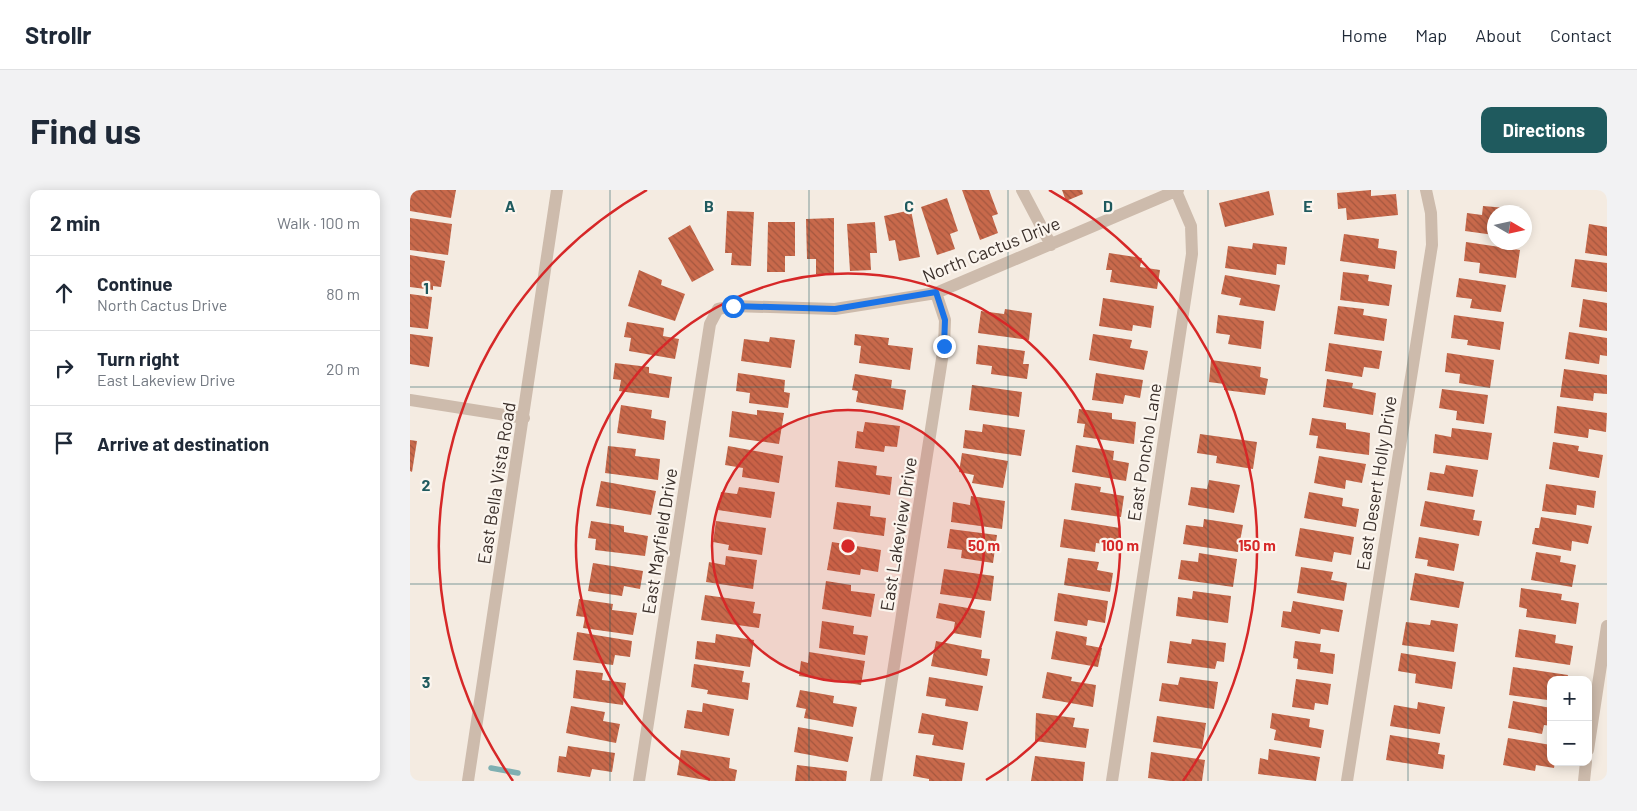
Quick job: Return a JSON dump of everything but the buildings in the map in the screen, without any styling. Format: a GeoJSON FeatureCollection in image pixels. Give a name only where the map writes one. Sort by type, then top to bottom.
{"type":"FeatureCollection","features":[{"type":"Feature","properties":{"kind":"street","name":"East Bella Vista Road"},"geometry":{"type":"LineString","coordinates":[[468,781],[558,190]]}},
{"type":"Feature","properties":{"kind":"street"},"geometry":{"type":"LineString","coordinates":[[1022,190],[1051,245]]}},
{"type":"Feature","properties":{"kind":"street","name":"North Cactus Drive"},"geometry":{"type":"LineString","coordinates":[[718,309],[733,306],[835,309],[936,292],[1051,245],[1177,190]]}},
{"type":"Feature","properties":{"kind":"street","name":"East Poncho Lane"},"geometry":{"type":"LineString","coordinates":[[1112,781],[1192,254],[1191,226],[1177,190]]}},
{"type":"Feature","properties":{"kind":"street","name":"East Desert Holly Drive"},"geometry":{"type":"LineString","coordinates":[[1348,781],[1432,245],[1431,213],[1426,190]]}},
{"type":"Feature","properties":{"kind":"street","name":"East Lakeview Drive"},"geometry":{"type":"LineString","coordinates":[[876,781],[944,346],[945,320],[936,292]]}},
{"type":"Feature","properties":{"kind":"street","name":"East Mayfield Drive"},"geometry":{"type":"LineString","coordinates":[[640,781],[710,324],[718,309]]}},
{"type":"Feature","properties":{"kind":"street"},"geometry":{"type":"LineString","coordinates":[[410,400],[524,418]]}},
{"type":"Feature","properties":{"kind":"street"},"geometry":{"type":"LineString","coordinates":[[1592,724],[1607,626]]}},
{"type":"Feature","properties":{"kind":"street"},"geometry":{"type":"LineString","coordinates":[[1584,781],[1586,766]]}},
{"type":"Feature","properties":{"kind":"waterway"},"geometry":{"type":"LineString","coordinates":[[491,768],[518,773]]}},
{"type":"Feature","properties":{"kind":"route"},"geometry":{"type":"LineString","coordinates":[[733,306],[774,309],[835,309],[936,292],[945,320],[944,346]]}}]}
